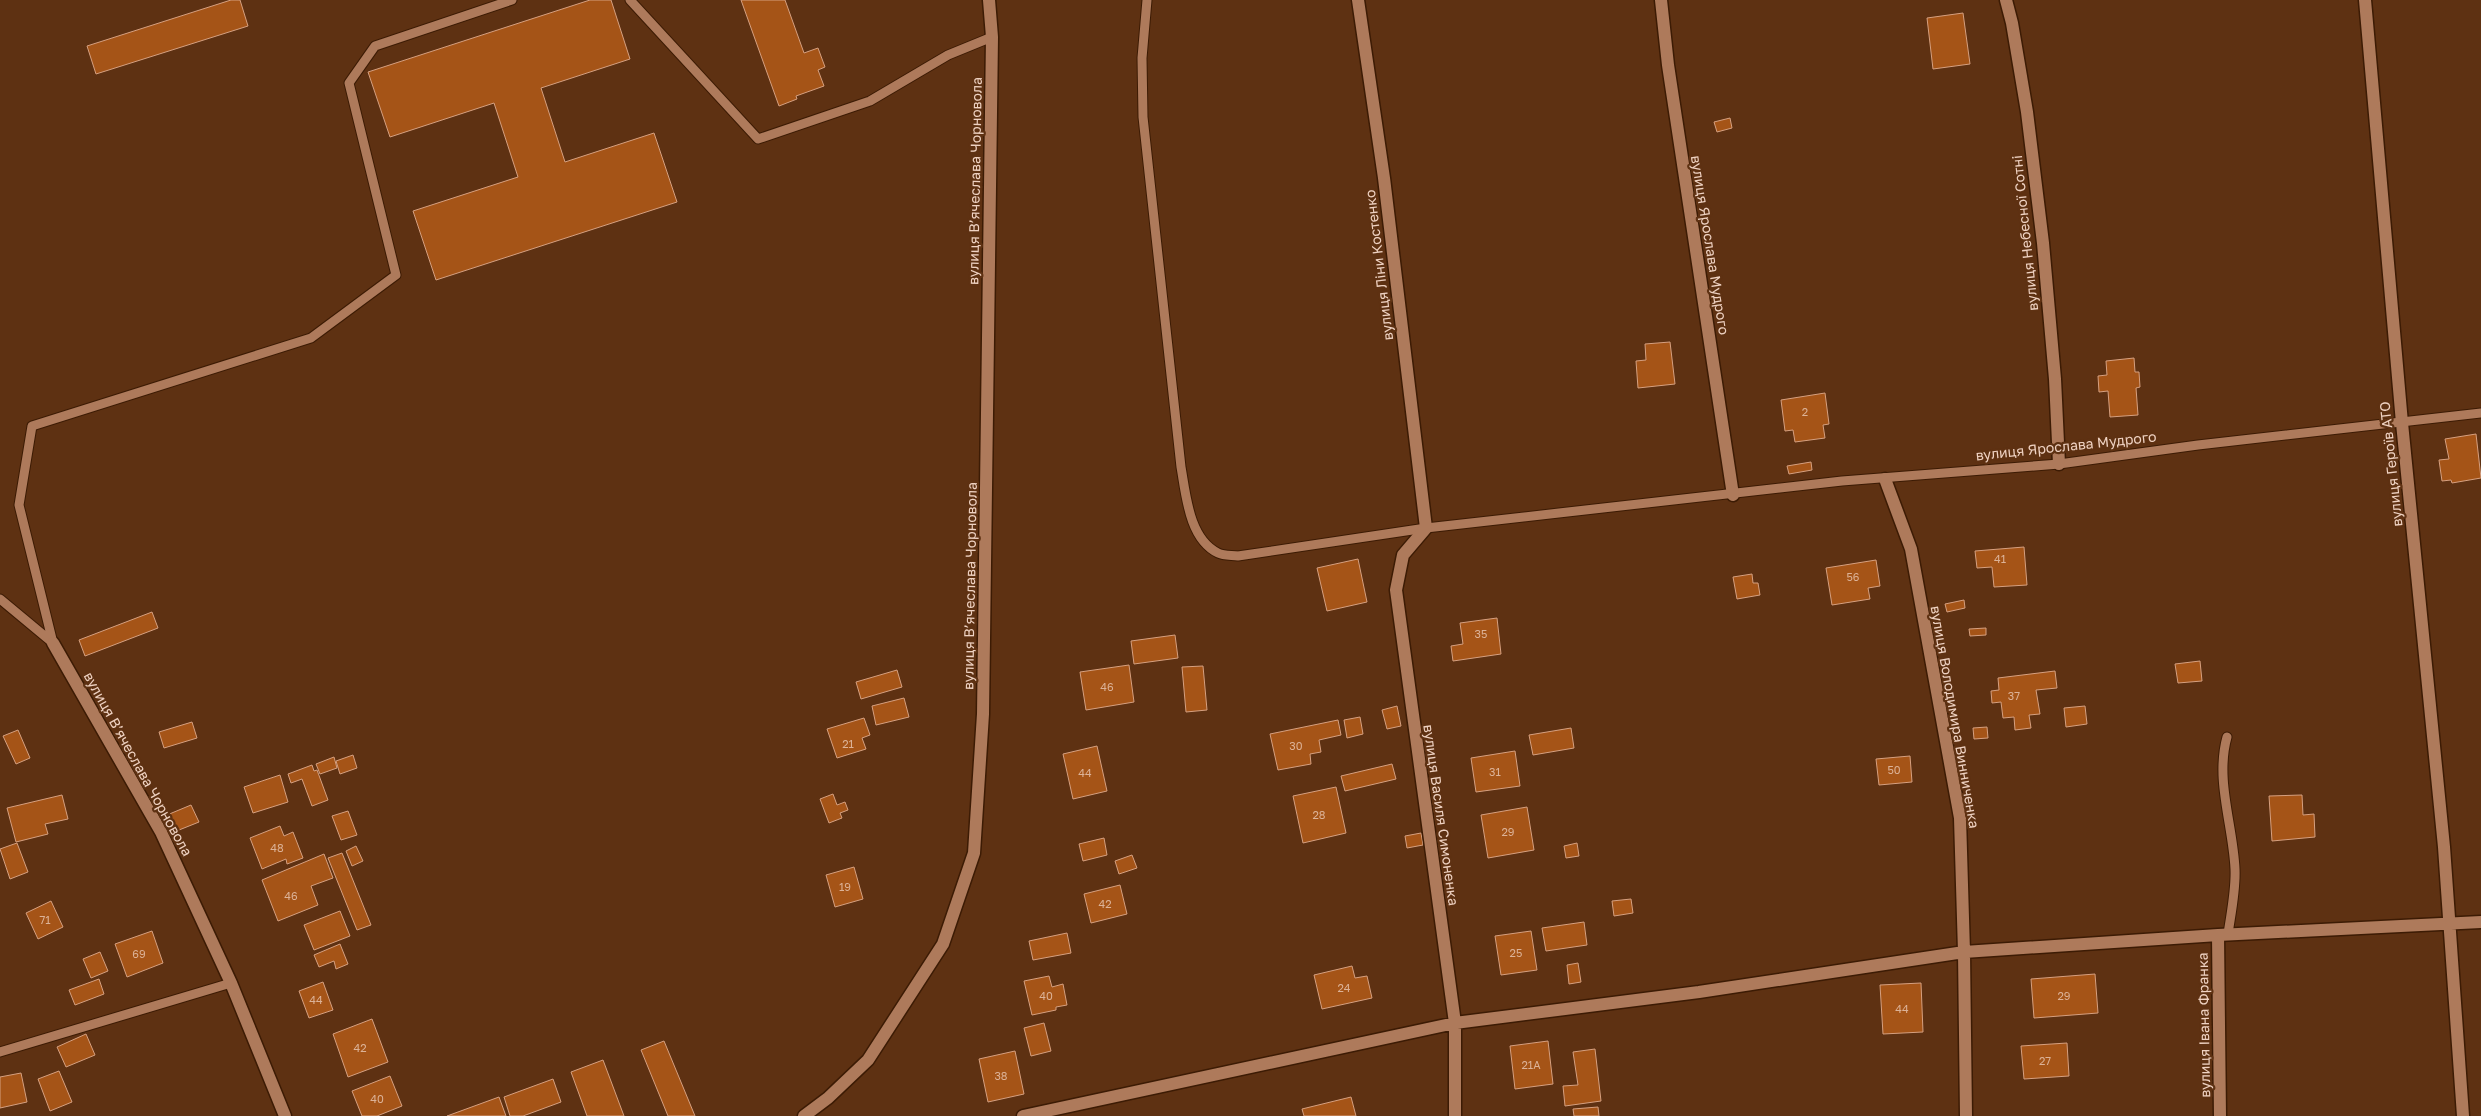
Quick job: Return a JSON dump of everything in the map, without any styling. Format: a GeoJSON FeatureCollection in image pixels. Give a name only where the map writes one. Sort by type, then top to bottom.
{"type":"FeatureCollection","features":[{"type":"Feature","properties":{"kind":"street","name":"вулиця Вʼячеслава Чорновола"},"geometry":{"type":"LineString","coordinates":[[804,1116],[828,1098],[868,1060],[943,944],[974,853],[983,714],[992,37],[989,0]]}},
{"type":"Feature","properties":{"kind":"street","name":"вулиця Ліни Костенко"},"geometry":{"type":"LineString","coordinates":[[1358,0],[1384,178],[1426,528]]}},
{"type":"Feature","properties":{"kind":"street","name":"вулиця Ярослава Мудрого"},"geometry":{"type":"LineString","coordinates":[[1660,0],[1668,66],[1733,494]]}},
{"type":"Feature","properties":{"kind":"street","name":"вулиця Небесної Сотні"},"geometry":{"type":"LineString","coordinates":[[2006,0],[2012,22],[2026,112],[2043,243],[2055,379],[2059,464]]}},
{"type":"Feature","properties":{"kind":"street","name":"вулиця Героїв АТО"},"geometry":{"type":"LineString","coordinates":[[2365,0],[2402,423],[2444,847],[2463,1116]]}},
{"type":"Feature","properties":{"kind":"street","name":"вулиця Володимира Винниченка"},"geometry":{"type":"LineString","coordinates":[[1885,478],[1911,549],[1960,818],[1966,1116]]}},
{"type":"Feature","properties":{"kind":"street","name":"вулиця Василя Симоненка"},"geometry":{"type":"LineString","coordinates":[[1426,528],[1403,555],[1396,590],[1455,1023],[1455,1116]]}},
{"type":"Feature","properties":{"kind":"street","name":"вулиця Вʼячеслава Чорновола"},"geometry":{"type":"LineString","coordinates":[[53,643],[161,832],[231,983],[285,1116]]}},
{"type":"Feature","properties":{"kind":"street"},"geometry":{"type":"LineString","coordinates":[[1022,1116],[1455,1023],[1699,992],[1964,952],[2223,934],[2481,922]]}},
{"type":"Feature","properties":{"kind":"street","name":"вулиця Івана Франка"},"geometry":{"type":"LineString","coordinates":[[2220,1116],[2223,934]]}},
{"type":"Feature","properties":{"kind":"lane"},"geometry":{"type":"LineString","coordinates":[[53,643],[18,505],[32,426],[312,338],[396,275],[349,83],[375,46],[512,0]]}},
{"type":"Feature","properties":{"kind":"lane"},"geometry":{"type":"LineString","coordinates":[[630,0],[758,139],[870,101],[948,55],[992,37]]}},
{"type":"Feature","properties":{"kind":"lane","name":"вулиця Ярослава Мудрого"},"geometry":{"type":"LineString","coordinates":[[1147,0],[1142,58],[1145,135],[1181,467],[1188,502],[1196,528],[1206,545],[1220,554],[1238,556],[1426,528],[1842,481],[2059,464],[2198,445],[2481,413]]}},
{"type":"Feature","properties":{"kind":"lane"},"geometry":{"type":"LineString","coordinates":[[0,599],[53,643]]}},
{"type":"Feature","properties":{"kind":"lane"},"geometry":{"type":"LineString","coordinates":[[2223,934],[2236,871],[2222,775],[2222,755],[2227,737]]}},
{"type":"Feature","properties":{"kind":"lane"},"geometry":{"type":"LineString","coordinates":[[0,1052],[231,983]]}},
{"type":"Feature","properties":{"kind":"building"},"geometry":{"type":"Polygon","coordinates":[[[231,0],[240,0],[248,26],[96,74],[87,46],[231,0]]]}},
{"type":"Feature","properties":{"kind":"building"},"geometry":{"type":"Polygon","coordinates":[[[590,0],[611,0],[630,59],[541,88],[565,162],[654,133],[677,202],[436,280],[413,211],[518,177],[494,103],[390,137],[368,72],[590,0]]]}},
{"type":"Feature","properties":{"kind":"building"},"geometry":{"type":"Polygon","coordinates":[[[741,0],[785,0],[804,53],[818,48],[825,67],[818,70],[824,86],[796,96],[797,99],[779,106],[741,0]]]}},
{"type":"Feature","properties":{"kind":"building"},"geometry":{"type":"Polygon","coordinates":[[[1963,13],[1970,64],[1933,69],[1927,18],[1963,13]]]}},
{"type":"Feature","properties":{"kind":"building"},"geometry":{"type":"Polygon","coordinates":[[[1730,118],[1732,128],[1717,132],[1714,122],[1730,118]]]}},
{"type":"Feature","properties":{"kind":"building"},"geometry":{"type":"Polygon","coordinates":[[[1670,342],[1675,384],[1638,388],[1636,361],[1646,360],[1645,344],[1670,342]]]}},
{"type":"Feature","properties":{"kind":"building"},"geometry":{"type":"Polygon","coordinates":[[[2134,358],[2135,372],[2139,372],[2140,387],[2136,388],[2138,415],[2110,417],[2108,391],[2099,392],[2098,376],[2107,375],[2106,361],[2134,358]]]}},
{"type":"Feature","properties":{"kind":"building"},"geometry":{"type":"Polygon","coordinates":[[[1825,393],[1829,424],[1823,425],[1825,438],[1795,442],[1793,430],[1785,431],[1781,400],[1825,393]]]}},
{"type":"Feature","properties":{"kind":"building"},"geometry":{"type":"Polygon","coordinates":[[[2476,434],[2481,478],[2452,483],[2451,480],[2442,481],[2439,460],[2449,459],[2445,439],[2476,434]]]}},
{"type":"Feature","properties":{"kind":"building"},"geometry":{"type":"Polygon","coordinates":[[[1811,462],[1812,470],[1789,474],[1787,466],[1811,462]]]}},
{"type":"Feature","properties":{"kind":"building"},"geometry":{"type":"Polygon","coordinates":[[[2024,547],[2027,585],[1994,587],[1992,567],[1977,568],[1975,551],[2024,547]]]}},
{"type":"Feature","properties":{"kind":"building"},"geometry":{"type":"Polygon","coordinates":[[[1358,559],[1367,602],[1327,611],[1317,568],[1358,559]]]}},
{"type":"Feature","properties":{"kind":"building"},"geometry":{"type":"Polygon","coordinates":[[[1876,560],[1880,586],[1868,588],[1870,599],[1832,605],[1826,568],[1876,560]]]}},
{"type":"Feature","properties":{"kind":"building"},"geometry":{"type":"Polygon","coordinates":[[[1752,574],[1753,583],[1758,583],[1760,595],[1737,599],[1733,577],[1752,574]]]}},
{"type":"Feature","properties":{"kind":"building"},"geometry":{"type":"Polygon","coordinates":[[[1964,600],[1965,608],[1947,612],[1945,604],[1964,600]]]}},
{"type":"Feature","properties":{"kind":"building"},"geometry":{"type":"Polygon","coordinates":[[[152,612],[158,628],[85,656],[79,640],[152,612]]]}},
{"type":"Feature","properties":{"kind":"building"},"geometry":{"type":"Polygon","coordinates":[[[1497,618],[1501,654],[1453,661],[1451,646],[1463,644],[1460,623],[1497,618]]]}},
{"type":"Feature","properties":{"kind":"building"},"geometry":{"type":"Polygon","coordinates":[[[1986,628],[1986,635],[1970,636],[1969,629],[1986,628]]]}},
{"type":"Feature","properties":{"kind":"building"},"geometry":{"type":"Polygon","coordinates":[[[1175,635],[1178,658],[1134,664],[1131,641],[1175,635]]]}},
{"type":"Feature","properties":{"kind":"building"},"geometry":{"type":"Polygon","coordinates":[[[2200,661],[2202,681],[2178,683],[2175,664],[2200,661]]]}},
{"type":"Feature","properties":{"kind":"building"},"geometry":{"type":"Polygon","coordinates":[[[1129,665],[1134,702],[1086,710],[1080,672],[1129,665]]]}},
{"type":"Feature","properties":{"kind":"building"},"geometry":{"type":"Polygon","coordinates":[[[1203,666],[1207,710],[1186,712],[1182,667],[1203,666]]]}},
{"type":"Feature","properties":{"kind":"building"},"geometry":{"type":"Polygon","coordinates":[[[897,670],[902,687],[861,699],[856,682],[897,670]]]}},
{"type":"Feature","properties":{"kind":"building"},"geometry":{"type":"Polygon","coordinates":[[[2055,671],[2057,688],[2036,690],[2040,714],[2029,715],[2031,728],[2015,730],[2014,717],[2003,718],[2001,702],[1992,703],[1991,691],[1999,690],[1998,678],[2055,671]]]}},
{"type":"Feature","properties":{"kind":"building"},"geometry":{"type":"Polygon","coordinates":[[[904,698],[909,717],[876,725],[872,706],[904,698]]]}},
{"type":"Feature","properties":{"kind":"building"},"geometry":{"type":"Polygon","coordinates":[[[1397,706],[1401,726],[1387,729],[1382,710],[1397,706]]]}},
{"type":"Feature","properties":{"kind":"building"},"geometry":{"type":"Polygon","coordinates":[[[2085,706],[2087,724],[2066,727],[2064,708],[2085,706]]]}},
{"type":"Feature","properties":{"kind":"building"},"geometry":{"type":"Polygon","coordinates":[[[1360,717],[1363,734],[1347,738],[1344,720],[1360,717]]]}},
{"type":"Feature","properties":{"kind":"building"},"geometry":{"type":"Polygon","coordinates":[[[864,718],[870,735],[862,738],[866,749],[837,758],[827,729],[864,718]]]}},
{"type":"Feature","properties":{"kind":"building"},"geometry":{"type":"Polygon","coordinates":[[[1338,720],[1341,735],[1319,740],[1321,752],[1310,754],[1311,764],[1278,770],[1270,734],[1338,720]]]}},
{"type":"Feature","properties":{"kind":"building"},"geometry":{"type":"Polygon","coordinates":[[[192,722],[197,738],[164,748],[159,732],[192,722]]]}},
{"type":"Feature","properties":{"kind":"building"},"geometry":{"type":"Polygon","coordinates":[[[1987,727],[1988,738],[1974,739],[1973,728],[1987,727]]]}},
{"type":"Feature","properties":{"kind":"building"},"geometry":{"type":"Polygon","coordinates":[[[1571,728],[1574,748],[1533,755],[1529,735],[1571,728]]]}},
{"type":"Feature","properties":{"kind":"building"},"geometry":{"type":"Polygon","coordinates":[[[18,730],[30,758],[16,764],[3,736],[18,730]]]}},
{"type":"Feature","properties":{"kind":"building"},"geometry":{"type":"Polygon","coordinates":[[[1097,746],[1107,791],[1073,799],[1063,754],[1097,746]]]}},
{"type":"Feature","properties":{"kind":"building"},"geometry":{"type":"Polygon","coordinates":[[[1515,751],[1520,786],[1476,792],[1471,758],[1515,751]]]}},
{"type":"Feature","properties":{"kind":"building"},"geometry":{"type":"Polygon","coordinates":[[[353,755],[357,768],[340,774],[336,761],[353,755]]]}},
{"type":"Feature","properties":{"kind":"building"},"geometry":{"type":"Polygon","coordinates":[[[1910,756],[1912,782],[1879,785],[1876,759],[1910,756]]]}},
{"type":"Feature","properties":{"kind":"building"},"geometry":{"type":"Polygon","coordinates":[[[334,757],[337,768],[320,774],[316,764],[334,757]]]}},
{"type":"Feature","properties":{"kind":"building"},"geometry":{"type":"Polygon","coordinates":[[[1392,764],[1396,779],[1345,791],[1341,776],[1392,764]]]}},
{"type":"Feature","properties":{"kind":"building"},"geometry":{"type":"Polygon","coordinates":[[[312,765],[314,771],[317,770],[328,800],[312,806],[302,779],[291,783],[288,774],[312,765]]]}},
{"type":"Feature","properties":{"kind":"building"},"geometry":{"type":"Polygon","coordinates":[[[280,775],[288,802],[253,813],[244,787],[280,775]]]}},
{"type":"Feature","properties":{"kind":"building"},"geometry":{"type":"Polygon","coordinates":[[[1336,787],[1346,833],[1303,843],[1293,796],[1336,787]]]}},
{"type":"Feature","properties":{"kind":"building"},"geometry":{"type":"Polygon","coordinates":[[[833,794],[837,805],[845,802],[848,810],[840,813],[842,818],[829,823],[820,799],[833,794]]]}},
{"type":"Feature","properties":{"kind":"building"},"geometry":{"type":"Polygon","coordinates":[[[62,795],[68,819],[45,824],[48,834],[16,842],[7,808],[62,795]]]}},
{"type":"Feature","properties":{"kind":"building"},"geometry":{"type":"Polygon","coordinates":[[[2302,795],[2303,815],[2314,814],[2315,837],[2272,841],[2269,796],[2302,795]]]}},
{"type":"Feature","properties":{"kind":"building"},"geometry":{"type":"Polygon","coordinates":[[[191,805],[199,822],[174,832],[167,815],[191,805]]]}},
{"type":"Feature","properties":{"kind":"building"},"geometry":{"type":"Polygon","coordinates":[[[1527,807],[1534,850],[1488,858],[1481,815],[1527,807]]]}},
{"type":"Feature","properties":{"kind":"building"},"geometry":{"type":"Polygon","coordinates":[[[348,811],[357,835],[341,840],[332,816],[348,811]]]}},
{"type":"Feature","properties":{"kind":"building"},"geometry":{"type":"Polygon","coordinates":[[[280,826],[284,836],[293,832],[303,858],[287,864],[286,859],[262,869],[250,838],[280,826]]]}},
{"type":"Feature","properties":{"kind":"building"},"geometry":{"type":"Polygon","coordinates":[[[1421,833],[1423,845],[1407,848],[1405,836],[1421,833]]]}},
{"type":"Feature","properties":{"kind":"building"},"geometry":{"type":"Polygon","coordinates":[[[1104,838],[1107,855],[1083,861],[1079,844],[1104,838]]]}},
{"type":"Feature","properties":{"kind":"building"},"geometry":{"type":"Polygon","coordinates":[[[17,843],[28,872],[10,879],[0,849],[17,843]]]}},
{"type":"Feature","properties":{"kind":"building"},"geometry":{"type":"Polygon","coordinates":[[[1577,843],[1579,856],[1566,858],[1564,846],[1577,843]]]}},
{"type":"Feature","properties":{"kind":"building"},"geometry":{"type":"Polygon","coordinates":[[[356,846],[363,861],[352,866],[346,851],[356,846]]]}},
{"type":"Feature","properties":{"kind":"building"},"geometry":{"type":"Polygon","coordinates":[[[342,853],[371,925],[357,930],[328,858],[342,853]]]}},
{"type":"Feature","properties":{"kind":"building"},"geometry":{"type":"Polygon","coordinates":[[[324,854],[333,878],[311,886],[318,905],[278,921],[262,880],[324,854]]]}},
{"type":"Feature","properties":{"kind":"building"},"geometry":{"type":"Polygon","coordinates":[[[1132,855],[1137,868],[1119,874],[1115,861],[1132,855]]]}},
{"type":"Feature","properties":{"kind":"building"},"geometry":{"type":"Polygon","coordinates":[[[854,867],[863,899],[835,907],[826,875],[854,867]]]}},
{"type":"Feature","properties":{"kind":"building"},"geometry":{"type":"Polygon","coordinates":[[[1120,885],[1127,914],[1091,923],[1084,894],[1120,885]]]}},
{"type":"Feature","properties":{"kind":"building"},"geometry":{"type":"Polygon","coordinates":[[[1631,899],[1633,913],[1614,916],[1612,901],[1631,899]]]}},
{"type":"Feature","properties":{"kind":"building"},"geometry":{"type":"Polygon","coordinates":[[[51,901],[63,927],[38,939],[26,913],[51,901]]]}},
{"type":"Feature","properties":{"kind":"building"},"geometry":{"type":"Polygon","coordinates":[[[340,911],[350,936],[314,950],[304,925],[340,911]]]}},
{"type":"Feature","properties":{"kind":"building"},"geometry":{"type":"Polygon","coordinates":[[[1584,922],[1587,945],[1546,951],[1542,928],[1584,922]]]}},
{"type":"Feature","properties":{"kind":"building"},"geometry":{"type":"Polygon","coordinates":[[[152,931],[163,963],[127,977],[115,944],[152,931]]]}},
{"type":"Feature","properties":{"kind":"building"},"geometry":{"type":"Polygon","coordinates":[[[1531,931],[1537,970],[1501,975],[1495,936],[1531,931]]]}},
{"type":"Feature","properties":{"kind":"building"},"geometry":{"type":"Polygon","coordinates":[[[1067,933],[1071,953],[1033,960],[1029,941],[1067,933]]]}},
{"type":"Feature","properties":{"kind":"building"},"geometry":{"type":"Polygon","coordinates":[[[340,944],[348,964],[336,969],[334,961],[319,967],[314,955],[340,944]]]}},
{"type":"Feature","properties":{"kind":"building"},"geometry":{"type":"Polygon","coordinates":[[[100,952],[108,971],[91,978],[83,959],[100,952]]]}},
{"type":"Feature","properties":{"kind":"building"},"geometry":{"type":"Polygon","coordinates":[[[1578,963],[1581,982],[1569,984],[1567,965],[1578,963]]]}},
{"type":"Feature","properties":{"kind":"building"},"geometry":{"type":"Polygon","coordinates":[[[1352,966],[1355,978],[1367,976],[1372,998],[1322,1009],[1314,975],[1352,966]]]}},
{"type":"Feature","properties":{"kind":"building"},"geometry":{"type":"Polygon","coordinates":[[[2095,974],[2098,1013],[2034,1018],[2031,979],[2095,974]]]}},
{"type":"Feature","properties":{"kind":"building"},"geometry":{"type":"Polygon","coordinates":[[[1049,976],[1052,987],[1063,984],[1067,1005],[1056,1007],[1056,1010],[1032,1015],[1024,981],[1049,976]]]}},
{"type":"Feature","properties":{"kind":"building"},"geometry":{"type":"Polygon","coordinates":[[[99,979],[104,994],[75,1005],[69,990],[99,979]]]}},
{"type":"Feature","properties":{"kind":"building"},"geometry":{"type":"Polygon","coordinates":[[[323,982],[333,1010],[309,1018],[299,991],[323,982]]]}},
{"type":"Feature","properties":{"kind":"building"},"geometry":{"type":"Polygon","coordinates":[[[1921,983],[1923,1032],[1883,1034],[1880,985],[1921,983]]]}},
{"type":"Feature","properties":{"kind":"building"},"geometry":{"type":"Polygon","coordinates":[[[372,1019],[388,1062],[348,1077],[333,1034],[372,1019]]]}},
{"type":"Feature","properties":{"kind":"building"},"geometry":{"type":"Polygon","coordinates":[[[1044,1023],[1051,1051],[1031,1056],[1024,1028],[1044,1023]]]}},
{"type":"Feature","properties":{"kind":"building"},"geometry":{"type":"Polygon","coordinates":[[[86,1034],[95,1055],[66,1067],[57,1047],[86,1034]]]}},
{"type":"Feature","properties":{"kind":"building"},"geometry":{"type":"Polygon","coordinates":[[[664,1041],[695,1116],[668,1116],[641,1050],[664,1041]]]}},
{"type":"Feature","properties":{"kind":"building"},"geometry":{"type":"Polygon","coordinates":[[[1548,1041],[1553,1084],[1515,1089],[1510,1046],[1548,1041]]]}},
{"type":"Feature","properties":{"kind":"building"},"geometry":{"type":"Polygon","coordinates":[[[2067,1043],[2069,1076],[2024,1079],[2021,1046],[2067,1043]]]}},
{"type":"Feature","properties":{"kind":"building"},"geometry":{"type":"Polygon","coordinates":[[[1595,1049],[1601,1101],[1565,1106],[1563,1086],[1578,1085],[1573,1052],[1595,1049]]]}},
{"type":"Feature","properties":{"kind":"building"},"geometry":{"type":"Polygon","coordinates":[[[1015,1051],[1024,1094],[988,1102],[979,1059],[1015,1051]]]}},
{"type":"Feature","properties":{"kind":"building"},"geometry":{"type":"Polygon","coordinates":[[[603,1060],[624,1116],[587,1116],[571,1072],[603,1060]]]}},
{"type":"Feature","properties":{"kind":"building"},"geometry":{"type":"Polygon","coordinates":[[[59,1071],[72,1102],[50,1111],[38,1079],[59,1071]]]}},
{"type":"Feature","properties":{"kind":"building"},"geometry":{"type":"Polygon","coordinates":[[[21,1073],[27,1102],[0,1108],[0,1077],[21,1073]]]}},
{"type":"Feature","properties":{"kind":"building"},"geometry":{"type":"Polygon","coordinates":[[[390,1076],[402,1106],[377,1116],[362,1116],[352,1091],[390,1076]]]}},
{"type":"Feature","properties":{"kind":"building"},"geometry":{"type":"Polygon","coordinates":[[[553,1079],[561,1102],[523,1116],[510,1116],[504,1097],[553,1079]]]}},
{"type":"Feature","properties":{"kind":"building"},"geometry":{"type":"Polygon","coordinates":[[[499,1097],[506,1116],[447,1116],[499,1097]]]}},
{"type":"Feature","properties":{"kind":"building"},"geometry":{"type":"Polygon","coordinates":[[[1351,1097],[1356,1116],[1304,1116],[1302,1109],[1351,1097]]]}},
{"type":"Feature","properties":{"kind":"building"},"geometry":{"type":"Polygon","coordinates":[[[1598,1107],[1599,1116],[1574,1116],[1573,1109],[1598,1107]]]}}]}
